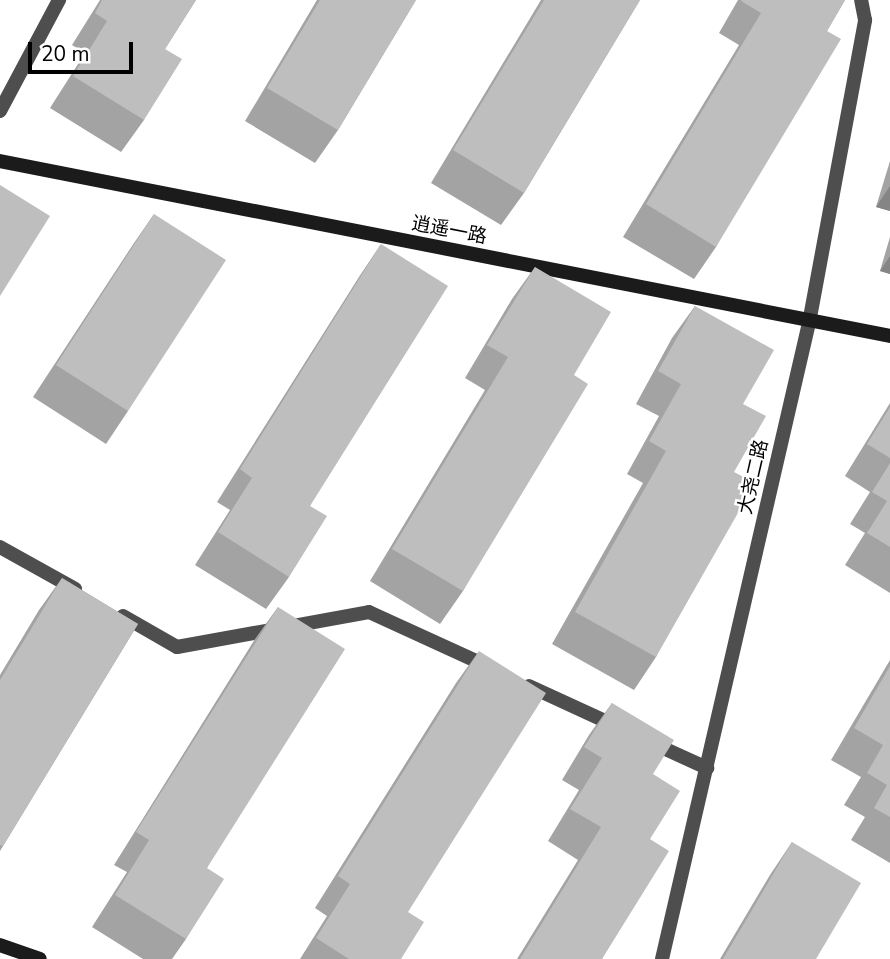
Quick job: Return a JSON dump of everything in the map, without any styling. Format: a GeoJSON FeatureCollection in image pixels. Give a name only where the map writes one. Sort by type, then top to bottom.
{"type":"FeatureCollection","features":[{"type":"Feature","properties":{"kind":"street"},"geometry":{"type":"LineString","coordinates":[[0,111],[59,0]]}},
{"type":"Feature","properties":{"kind":"street","name":"大尧二路"},"geometry":{"type":"LineString","coordinates":[[662,959],[809,323],[865,20],[861,0]]}},
{"type":"Feature","properties":{"kind":"street","name":"逍遥一路"},"geometry":{"type":"LineString","coordinates":[[0,161],[809,323],[890,336]]}},
{"type":"Feature","properties":{"kind":"street"},"geometry":{"type":"LineString","coordinates":[[0,547],[177,647],[369,612],[707,768]]}},
{"type":"Feature","properties":{"kind":"street"},"geometry":{"type":"LineString","coordinates":[[0,945],[40,959]]}},
{"type":"Feature","properties":{"kind":"building"},"geometry":{"type":"Polygon","coordinates":[[[102,0],[196,0],[165,49],[182,59],[144,120],[73,76],[107,21],[95,13],[102,0]]]}},
{"type":"Feature","properties":{"kind":"building"},"geometry":{"type":"Polygon","coordinates":[[[320,0],[416,0],[338,130],[267,88],[320,0]]]}},
{"type":"Feature","properties":{"kind":"building"},"geometry":{"type":"Polygon","coordinates":[[[544,0],[640,0],[524,193],[453,150],[544,0]]]}},
{"type":"Feature","properties":{"kind":"building"},"geometry":{"type":"Polygon","coordinates":[[[742,0],[845,0],[827,31],[841,39],[716,247],[646,204],[761,13],[742,0]]]}},
{"type":"Feature","properties":{"kind":"building"},"geometry":{"type":"Polygon","coordinates":[[[0,185],[50,216],[0,296],[0,185]]]}},
{"type":"Feature","properties":{"kind":"building"},"geometry":{"type":"Polygon","coordinates":[[[154,214],[226,260],[128,411],[56,365],[154,214]]]}},
{"type":"Feature","properties":{"kind":"building"},"geometry":{"type":"Polygon","coordinates":[[[381,244],[448,286],[310,506],[327,516],[289,577],[218,532],[252,478],[240,469],[381,244]]]}},
{"type":"Feature","properties":{"kind":"building"},"geometry":{"type":"Polygon","coordinates":[[[535,267],[611,312],[574,375],[588,384],[463,591],[392,549],[508,357],[487,345],[535,267]]]}},
{"type":"Feature","properties":{"kind":"building"},"geometry":{"type":"Polygon","coordinates":[[[695,306],[774,350],[743,404],[766,416],[734,472],[755,483],[656,657],[575,612],[666,451],[649,441],[681,384],[658,371],[695,306]]]}},
{"type":"Feature","properties":{"kind":"building"},"geometry":{"type":"Polygon","coordinates":[[[890,407],[890,458],[867,444],[890,407]]]}},
{"type":"Feature","properties":{"kind":"building"},"geometry":{"type":"Polygon","coordinates":[[[890,463],[890,547],[867,533],[887,501],[872,492],[890,463]]]}},
{"type":"Feature","properties":{"kind":"building"},"geometry":{"type":"Polygon","coordinates":[[[62,578],[138,624],[3,846],[0,845],[0,680],[62,578]]]}},
{"type":"Feature","properties":{"kind":"building"},"geometry":{"type":"Polygon","coordinates":[[[278,607],[345,649],[207,868],[224,879],[186,939],[115,895],[149,840],[136,832],[278,607]]]}},
{"type":"Feature","properties":{"kind":"building"},"geometry":{"type":"Polygon","coordinates":[[[479,651],[546,693],[408,912],[424,922],[401,959],[349,959],[316,938],[350,884],[338,876],[479,651]]]}},
{"type":"Feature","properties":{"kind":"building"},"geometry":{"type":"Polygon","coordinates":[[[890,666],[890,817],[874,808],[887,785],[867,773],[883,745],[854,728],[890,666]]]}},
{"type":"Feature","properties":{"kind":"building"},"geometry":{"type":"Polygon","coordinates":[[[612,703],[674,740],[653,774],[680,791],[650,839],[669,851],[602,959],[520,959],[601,827],[570,809],[602,758],[584,747],[612,703]]]}},
{"type":"Feature","properties":{"kind":"building"},"geometry":{"type":"Polygon","coordinates":[[[792,842],[861,883],[816,959],[723,959],[792,842]]]}}]}
